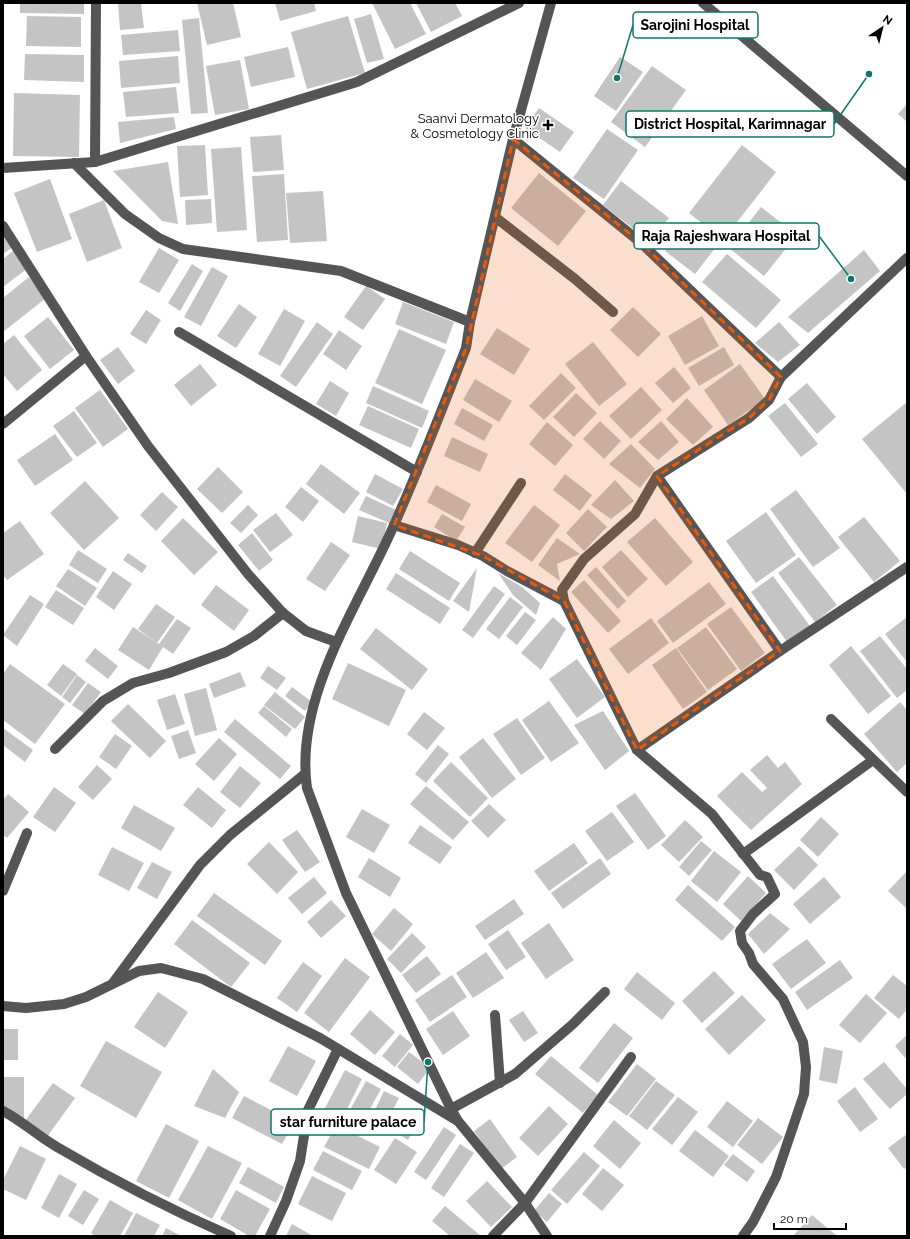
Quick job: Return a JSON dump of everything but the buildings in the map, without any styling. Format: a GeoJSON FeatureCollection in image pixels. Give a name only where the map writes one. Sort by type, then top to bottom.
{"type":"FeatureCollection","features":[{"type":"Feature","properties":{"kind":"street"},"geometry":{"type":"LineString","coordinates":[[94,162],[96,3]]}},
{"type":"Feature","properties":{"kind":"street"},"geometry":{"type":"LineString","coordinates":[[3,168],[94,162],[357,82],[519,3]]}},
{"type":"Feature","properties":{"kind":"street"},"geometry":{"type":"LineString","coordinates":[[547,1236],[525,1203],[496,1170],[458,1121],[451,1109],[346,893],[306,788],[305,774],[306,749],[313,710],[336,642],[377,562],[394,525],[417,472],[466,348],[470,322],[513,139],[551,3]]}},
{"type":"Feature","properties":{"kind":"street"},"geometry":{"type":"LineString","coordinates":[[704,3],[907,176]]}},
{"type":"Feature","properties":{"kind":"street"},"geometry":{"type":"LineString","coordinates":[[513,139],[640,242],[780,377]]}},
{"type":"Feature","properties":{"kind":"street"},"geometry":{"type":"LineString","coordinates":[[74,163],[125,214],[159,238],[183,249],[341,272],[470,322]]}},
{"type":"Feature","properties":{"kind":"street"},"geometry":{"type":"LineString","coordinates":[[495,217],[575,279],[613,312]]}},
{"type":"Feature","properties":{"kind":"street"},"geometry":{"type":"LineString","coordinates":[[3,226],[86,356],[148,446],[248,574],[284,613],[306,631],[336,642]]}},
{"type":"Feature","properties":{"kind":"street"},"geometry":{"type":"LineString","coordinates":[[743,1236],[753,1222],[776,1177],[804,1094],[806,1067],[804,1042],[783,999],[753,964],[750,953],[742,943],[740,931],[753,914],[775,894],[767,876],[760,875],[712,814],[637,750],[564,601],[562,590],[584,559],[635,514],[657,476],[750,418],[769,400],[780,377],[907,258]]}},
{"type":"Feature","properties":{"kind":"street"},"geometry":{"type":"LineString","coordinates":[[179,332],[417,472]]}},
{"type":"Feature","properties":{"kind":"street"},"geometry":{"type":"LineString","coordinates":[[3,424],[86,356]]}},
{"type":"Feature","properties":{"kind":"street"},"geometry":{"type":"LineString","coordinates":[[657,476],[780,650]]}},
{"type":"Feature","properties":{"kind":"street"},"geometry":{"type":"LineString","coordinates":[[475,553],[521,483]]}},
{"type":"Feature","properties":{"kind":"street"},"geometry":{"type":"LineString","coordinates":[[394,525],[458,545],[564,601]]}},
{"type":"Feature","properties":{"kind":"street"},"geometry":{"type":"LineString","coordinates":[[637,750],[780,650],[907,567]]}},
{"type":"Feature","properties":{"kind":"street"},"geometry":{"type":"LineString","coordinates":[[55,749],[103,701],[133,683],[169,674],[226,652],[254,636],[284,613]]}},
{"type":"Feature","properties":{"kind":"street"},"geometry":{"type":"LineString","coordinates":[[831,719],[907,792]]}},
{"type":"Feature","properties":{"kind":"street"},"geometry":{"type":"LineString","coordinates":[[743,854],[873,760]]}},
{"type":"Feature","properties":{"kind":"street"},"geometry":{"type":"LineString","coordinates":[[111,985],[200,865],[230,835],[305,774]]}},
{"type":"Feature","properties":{"kind":"street"},"geometry":{"type":"LineString","coordinates":[[3,891],[27,833]]}},
{"type":"Feature","properties":{"kind":"street"},"geometry":{"type":"LineString","coordinates":[[3,1006],[26,1008],[64,1004],[86,997],[139,971],[161,968],[203,979],[338,1049],[458,1121]]}},
{"type":"Feature","properties":{"kind":"street"},"geometry":{"type":"LineString","coordinates":[[451,1109],[515,1074],[573,1024],[605,992]]}},
{"type":"Feature","properties":{"kind":"street"},"geometry":{"type":"LineString","coordinates":[[495,1015],[500,1083]]}},
{"type":"Feature","properties":{"kind":"street"},"geometry":{"type":"LineString","coordinates":[[270,1236],[286,1201],[300,1161],[308,1110],[338,1049]]}},
{"type":"Feature","properties":{"kind":"street"},"geometry":{"type":"LineString","coordinates":[[493,1236],[525,1203],[631,1057]]}},
{"type":"Feature","properties":{"kind":"street"},"geometry":{"type":"LineString","coordinates":[[3,1111],[55,1146],[116,1180],[187,1216],[231,1236]]}},
{"type":"Feature","properties":{"kind":"highlighted area"},"geometry":{"type":"Polygon","coordinates":[[[513,139],[640,242],[781,377],[769,400],[749,418],[657,476],[780,651],[637,750],[564,601],[483,556],[394,525],[466,348],[513,139]]]}},
{"type":"Feature","properties":{"kind":"place","name":"District Hospital, Karimnagar"},"geometry":{"type":"Point","coordinates":[869,74]}},
{"type":"Feature","properties":{"kind":"place","name":"Sarojini Hospital"},"geometry":{"type":"Point","coordinates":[617,78]}},
{"type":"Feature","properties":{"kind":"place","name":"Saanvi Dermatology & Cosmetology Clinic"},"geometry":{"type":"Point","coordinates":[548,125]}},
{"type":"Feature","properties":{"kind":"place","name":"Raja Rajeshwara Hospital"},"geometry":{"type":"Point","coordinates":[851,279]}},
{"type":"Feature","properties":{"kind":"place","name":"star furniture palace"},"geometry":{"type":"Point","coordinates":[428,1062]}}]}
